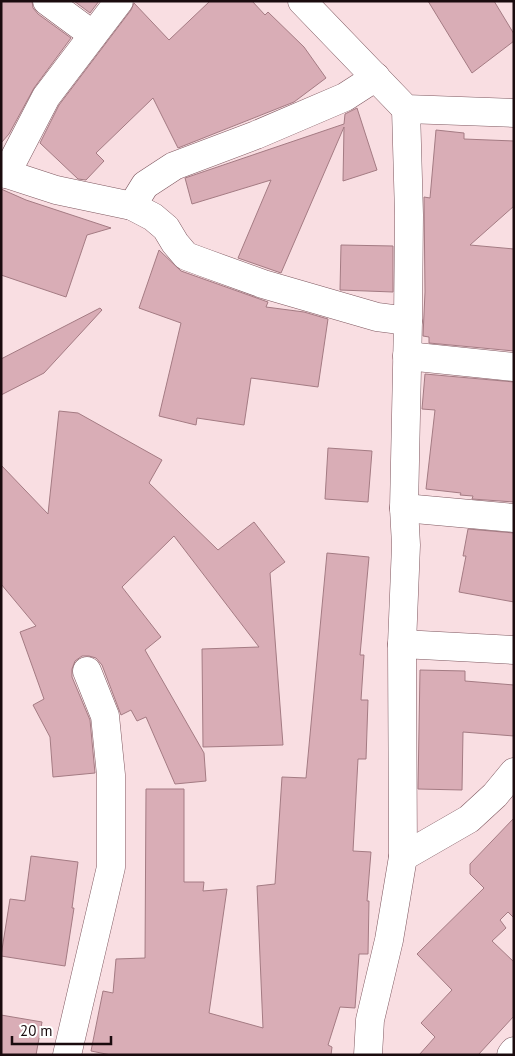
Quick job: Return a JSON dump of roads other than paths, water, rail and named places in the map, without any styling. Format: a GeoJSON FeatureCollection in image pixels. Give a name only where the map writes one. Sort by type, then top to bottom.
{"type":"FeatureCollection","features":[{"type":"Feature","properties":{"kind":"street"},"geometry":{"type":"LineString","coordinates":[[47,1],[93,35]]}},
{"type":"Feature","properties":{"kind":"street"},"geometry":{"type":"LineString","coordinates":[[119,1],[46,97],[4,173],[56,190],[132,206],[153,217],[166,228],[186,256],[262,284],[377,318],[408,321]]}},
{"type":"Feature","properties":{"kind":"street"},"geometry":{"type":"LineString","coordinates":[[302,1],[406,109],[409,215],[404,508],[406,545],[402,644],[403,857],[389,940],[370,1020],[368,1055]]}},
{"type":"Feature","properties":{"kind":"street"},"geometry":{"type":"LineString","coordinates":[[132,206],[145,185],[174,166],[256,135],[345,97],[376,77]]}},
{"type":"Feature","properties":{"kind":"street"},"geometry":{"type":"LineString","coordinates":[[406,109],[514,113]]}},
{"type":"Feature","properties":{"kind":"street"},"geometry":{"type":"LineString","coordinates":[[407,356],[514,367]]}},
{"type":"Feature","properties":{"kind":"street"},"geometry":{"type":"LineString","coordinates":[[404,508],[514,518]]}},
{"type":"Feature","properties":{"kind":"street"},"geometry":{"type":"LineString","coordinates":[[402,644],[514,650]]}},
{"type":"Feature","properties":{"kind":"street"},"geometry":{"type":"LineString","coordinates":[[67,1055],[110,867],[111,775],[105,716],[87,671]]}},
{"type":"Feature","properties":{"kind":"street"},"geometry":{"type":"LineString","coordinates":[[403,857],[469,818],[494,795],[514,772]]}},
{"type":"Feature","properties":{"kind":"street"},"geometry":{"type":"LineString","coordinates":[[510,1055],[514,1051]]}}]}
